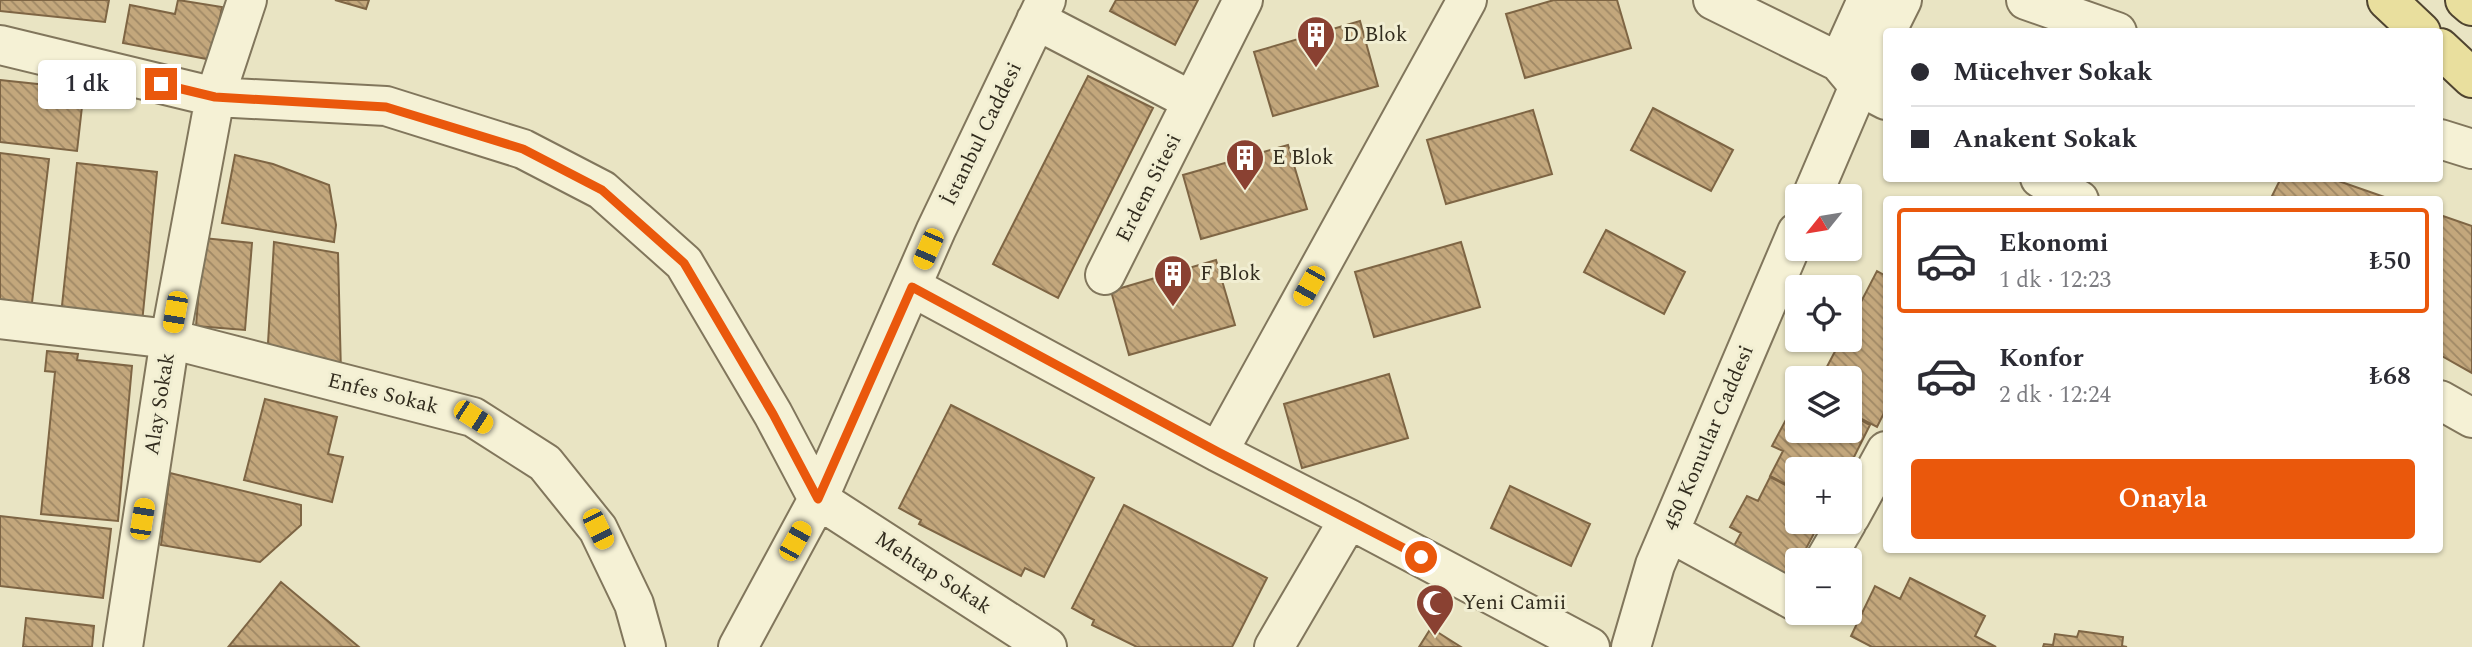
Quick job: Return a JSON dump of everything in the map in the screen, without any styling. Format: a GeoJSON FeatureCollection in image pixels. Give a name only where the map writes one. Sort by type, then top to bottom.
{"type":"FeatureCollection","features":[{"type":"Feature","properties":{"kind":"main road"},"geometry":{"type":"LineString","coordinates":[[2386,0],[2417,28]]}},
{"type":"Feature","properties":{"kind":"main road"},"geometry":{"type":"LineString","coordinates":[[2465,0],[2472,6]]}},
{"type":"Feature","properties":{"kind":"main road"},"geometry":{"type":"LineString","coordinates":[[2443,51],[2472,78]]}},
{"type":"Feature","properties":{"kind":"street","name":"Alay Sokak"},"geometry":{"type":"LineString","coordinates":[[123,647],[170,339],[215,97],[247,0]]}},
{"type":"Feature","properties":{"kind":"street","name":"Erdem Sitesi"},"geometry":{"type":"LineString","coordinates":[[1105,275],[1243,0]]}},
{"type":"Feature","properties":{"kind":"street"},"geometry":{"type":"LineString","coordinates":[[1218,452],[1467,0]]}},
{"type":"Feature","properties":{"kind":"street"},"geometry":{"type":"LineString","coordinates":[[1713,0],[1862,82]]}},
{"type":"Feature","properties":{"kind":"street"},"geometry":{"type":"LineString","coordinates":[[1862,82],[1867,0]]}},
{"type":"Feature","properties":{"kind":"street"},"geometry":{"type":"LineString","coordinates":[[1888,28],[1902,0]]}},
{"type":"Feature","properties":{"kind":"street"},"geometry":{"type":"LineString","coordinates":[[2026,0],[2106,28]]}},
{"type":"Feature","properties":{"kind":"street"},"geometry":{"type":"LineString","coordinates":[[1041,10],[1192,101]]}},
{"type":"Feature","properties":{"kind":"street","name":"İstanbul Caddesi"},"geometry":{"type":"LineString","coordinates":[[738,647],[818,499],[936,230],[1041,10]]}},
{"type":"Feature","properties":{"kind":"street"},"geometry":{"type":"LineString","coordinates":[[1817,184],[1883,39]]}},
{"type":"Feature","properties":{"kind":"street"},"geometry":{"type":"LineString","coordinates":[[0,46],[215,97],[386,107],[523,149],[602,190],[684,263],[773,414],[818,499]]}},
{"type":"Feature","properties":{"kind":"street"},"geometry":{"type":"LineString","coordinates":[[2443,140],[2472,149]]}},
{"type":"Feature","properties":{"kind":"street"},"geometry":{"type":"LineString","coordinates":[[2047,182],[2072,196]]}},
{"type":"Feature","properties":{"kind":"street","name":"450 Konutlar Caddesi"},"geometry":{"type":"LineString","coordinates":[[1631,647],[1655,565],[1785,260]]}},
{"type":"Feature","properties":{"kind":"street"},"geometry":{"type":"LineString","coordinates":[[912,287],[1218,452],[1590,647]]}},
{"type":"Feature","properties":{"kind":"street","name":"Enfes Sokak"},"geometry":{"type":"LineString","coordinates":[[0,319],[170,339],[473,417],[545,463],[598,529],[634,604],[646,647]]}},
{"type":"Feature","properties":{"kind":"street"},"geometry":{"type":"LineString","coordinates":[[2443,402],[2472,418]]}},
{"type":"Feature","properties":{"kind":"street"},"geometry":{"type":"LineString","coordinates":[[1862,495],[1883,456]]}},
{"type":"Feature","properties":{"kind":"street","name":"Mehtap Sokak"},"geometry":{"type":"LineString","coordinates":[[818,499],[1047,647]]}},
{"type":"Feature","properties":{"kind":"street"},"geometry":{"type":"LineString","coordinates":[[1274,647],[1349,519]]}},
{"type":"Feature","properties":{"kind":"street"},"geometry":{"type":"LineString","coordinates":[[1669,532],[1785,595]]}},
{"type":"Feature","properties":{"kind":"building"},"geometry":{"type":"Polygon","coordinates":[[[0,0],[109,0],[105,22],[0,11],[0,0]]]}},
{"type":"Feature","properties":{"kind":"building"},"geometry":{"type":"Polygon","coordinates":[[[178,0],[222,7],[212,60],[123,43],[130,5],[175,14],[178,0]]]}},
{"type":"Feature","properties":{"kind":"building"},"geometry":{"type":"Polygon","coordinates":[[[335,0],[369,0],[366,9],[335,0]]]}},
{"type":"Feature","properties":{"kind":"building"},"geometry":{"type":"Polygon","coordinates":[[[1116,0],[1198,0],[1175,45],[1110,11],[1116,0]]]}},
{"type":"Feature","properties":{"kind":"building"},"geometry":{"type":"Polygon","coordinates":[[[1554,0],[1617,0],[1631,48],[1525,78],[1506,14],[1554,0]]]}},
{"type":"Feature","properties":{"kind":"building","name":"D Blok"},"geometry":{"type":"Polygon","coordinates":[[[1360,21],[1378,86],[1273,116],[1254,52],[1360,21]]]}},
{"type":"Feature","properties":{"kind":"building"},"geometry":{"type":"Polygon","coordinates":[[[1088,76],[1153,108],[1058,298],[993,264],[1088,76]]]}},
{"type":"Feature","properties":{"kind":"building"},"geometry":{"type":"Polygon","coordinates":[[[0,80],[84,89],[77,151],[0,142],[0,80]]]}},
{"type":"Feature","properties":{"kind":"building"},"geometry":{"type":"Polygon","coordinates":[[[1653,108],[1733,150],[1711,191],[1631,150],[1653,108]]]}},
{"type":"Feature","properties":{"kind":"building"},"geometry":{"type":"Polygon","coordinates":[[[1533,110],[1552,174],[1446,204],[1427,140],[1533,110]]]}},
{"type":"Feature","properties":{"kind":"building","name":"E Blok"},"geometry":{"type":"Polygon","coordinates":[[[1288,145],[1307,209],[1201,239],[1183,175],[1288,145]]]}},
{"type":"Feature","properties":{"kind":"building"},"geometry":{"type":"Polygon","coordinates":[[[0,153],[49,159],[31,311],[0,307],[0,153]]]}},
{"type":"Feature","properties":{"kind":"building"},"geometry":{"type":"Polygon","coordinates":[[[235,155],[273,164],[329,185],[336,225],[334,242],[222,223],[235,155]]]}},
{"type":"Feature","properties":{"kind":"building"},"geometry":{"type":"Polygon","coordinates":[[[77,163],[157,172],[142,323],[61,315],[77,163]]]}},
{"type":"Feature","properties":{"kind":"building"},"geometry":{"type":"Polygon","coordinates":[[[2279,182],[2341,182],[2382,196],[2272,196],[2279,182]]]}},
{"type":"Feature","properties":{"kind":"building"},"geometry":{"type":"Polygon","coordinates":[[[2443,216],[2472,226],[2472,373],[2443,357],[2443,216]]]}},
{"type":"Feature","properties":{"kind":"building"},"geometry":{"type":"Polygon","coordinates":[[[1606,230],[1685,272],[1664,314],[1584,272],[1606,230]]]}},
{"type":"Feature","properties":{"kind":"building"},"geometry":{"type":"Polygon","coordinates":[[[203,238],[252,243],[245,330],[196,326],[203,238]]]}},
{"type":"Feature","properties":{"kind":"building"},"geometry":{"type":"Polygon","coordinates":[[[274,242],[338,253],[341,373],[267,360],[274,242]]]}},
{"type":"Feature","properties":{"kind":"building"},"geometry":{"type":"Polygon","coordinates":[[[1461,242],[1480,307],[1374,337],[1355,272],[1461,242]]]}},
{"type":"Feature","properties":{"kind":"building","name":"F Blok"},"geometry":{"type":"Polygon","coordinates":[[[1216,260],[1235,325],[1129,355],[1111,291],[1216,260]]]}},
{"type":"Feature","properties":{"kind":"building"},"geometry":{"type":"Polygon","coordinates":[[[1877,271],[1883,274],[1883,415],[1877,427],[1862,419],[1862,366],[1827,366],[1835,352],[1862,352],[1862,300],[1877,271]]]}},
{"type":"Feature","properties":{"kind":"building"},"geometry":{"type":"Polygon","coordinates":[[[47,351],[78,354],[77,360],[132,366],[118,521],[41,514],[55,372],[45,371],[47,351]]]}},
{"type":"Feature","properties":{"kind":"building"},"geometry":{"type":"Polygon","coordinates":[[[1389,374],[1408,438],[1302,468],[1284,404],[1389,374]]]}},
{"type":"Feature","properties":{"kind":"building"},"geometry":{"type":"Polygon","coordinates":[[[265,399],[337,417],[328,454],[343,457],[332,502],[244,480],[265,399]]]}},
{"type":"Feature","properties":{"kind":"building"},"geometry":{"type":"Polygon","coordinates":[[[951,405],[1094,478],[1044,577],[1025,568],[1021,576],[919,524],[921,520],[899,508],[951,405]]]}},
{"type":"Feature","properties":{"kind":"building"},"geometry":{"type":"Polygon","coordinates":[[[1862,421],[1870,425],[1862,441],[1862,421]]]}},
{"type":"Feature","properties":{"kind":"building"},"geometry":{"type":"Polygon","coordinates":[[[1785,422],[1785,443],[1861,443],[1854,457],[1785,457],[1785,484],[1770,476],[1783,451],[1772,446],[1785,422]]]}},
{"type":"Feature","properties":{"kind":"building"},"geometry":{"type":"Polygon","coordinates":[[[170,473],[301,505],[301,525],[260,562],[161,545],[170,473]]]}},
{"type":"Feature","properties":{"kind":"building"},"geometry":{"type":"Polygon","coordinates":[[[1770,477],[1785,485],[1785,534],[1814,534],[1806,548],[1785,548],[1785,586],[1728,557],[1741,533],[1730,527],[1747,496],[1758,501],[1770,477]]]}},
{"type":"Feature","properties":{"kind":"building"},"geometry":{"type":"Polygon","coordinates":[[[1510,486],[1590,524],[1571,566],[1491,528],[1510,486]]]}},
{"type":"Feature","properties":{"kind":"building"},"geometry":{"type":"Polygon","coordinates":[[[1124,505],[1267,578],[1232,647],[1137,647],[1092,625],[1094,620],[1072,608],[1124,505]]]}},
{"type":"Feature","properties":{"kind":"building"},"geometry":{"type":"Polygon","coordinates":[[[0,516],[111,529],[103,598],[0,586],[0,516]]]}},
{"type":"Feature","properties":{"kind":"building"},"geometry":{"type":"Polygon","coordinates":[[[1910,578],[1985,616],[1975,636],[1996,647],[1872,647],[1851,636],[1856,625],[1862,625],[1862,613],[1875,586],[1900,599],[1910,578]]]}},
{"type":"Feature","properties":{"kind":"building"},"geometry":{"type":"Polygon","coordinates":[[[281,582],[359,647],[229,646],[281,582]]]}},
{"type":"Feature","properties":{"kind":"building"},"geometry":{"type":"Polygon","coordinates":[[[26,618],[94,626],[92,647],[23,647],[26,618]]]}},
{"type":"Feature","properties":{"kind":"building","name":"Yeni Camii"},"geometry":{"type":"Polygon","coordinates":[[[1431,628],[1461,647],[1419,647],[1431,628]]]}},
{"type":"Feature","properties":{"kind":"building"},"geometry":{"type":"Polygon","coordinates":[[[2079,631],[2123,637],[2122,646],[2127,647],[2043,647],[2044,644],[2053,645],[2055,634],[2077,637],[2079,631]]]}},
{"type":"Feature","properties":{"kind":"place","name":"D Blok"},"geometry":{"type":"Point","coordinates":[1316,69]}},
{"type":"Feature","properties":{"kind":"place","name":"E Blok"},"geometry":{"type":"Point","coordinates":[1245,192]}},
{"type":"Feature","properties":{"kind":"place","name":"F Blok"},"geometry":{"type":"Point","coordinates":[1173,308]}},
{"type":"Feature","properties":{"kind":"place","name":"Yeni Camii"},"geometry":{"type":"Point","coordinates":[1435,637]}},
{"type":"Feature","properties":{"kind":"route"},"geometry":{"type":"LineString","coordinates":[[161,84],[215,97],[386,107],[523,149],[602,190],[684,263],[773,414],[818,499],[912,287],[1218,452],[1421,557]]}}]}
